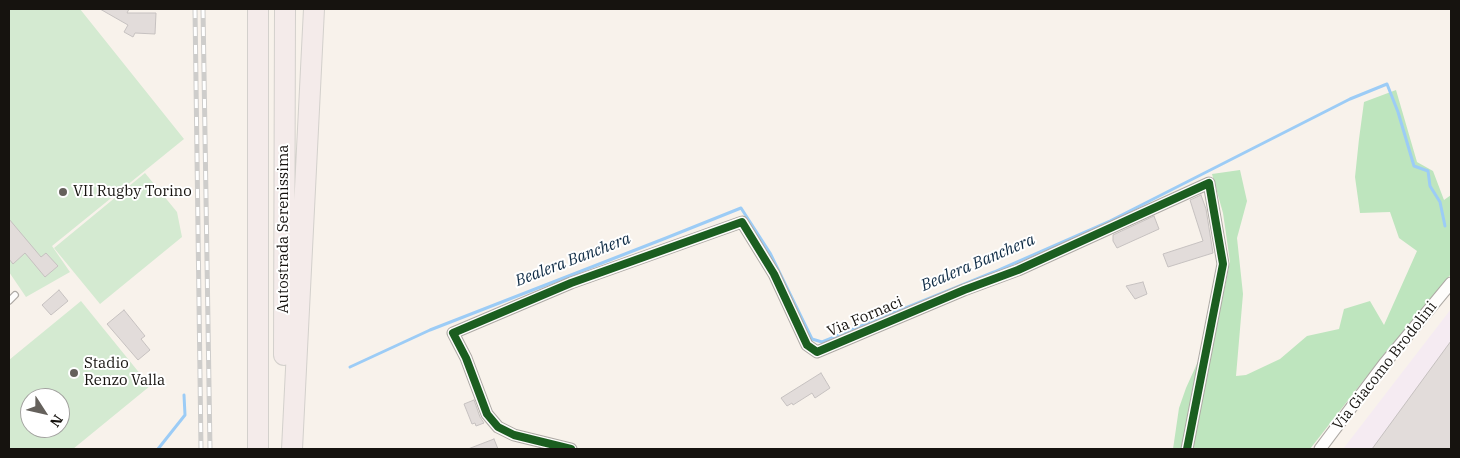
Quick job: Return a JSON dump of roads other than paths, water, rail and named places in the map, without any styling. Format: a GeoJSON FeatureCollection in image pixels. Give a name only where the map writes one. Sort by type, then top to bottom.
{"type":"FeatureCollection","features":[{"type":"Feature","properties":{"kind":"highway","name":"Autostrada Serenissima"},"geometry":{"type":"LineString","coordinates":[[258,9],[258,449]]}},
{"type":"Feature","properties":{"kind":"highway","name":"Autostrada Serenissima"},"geometry":{"type":"LineString","coordinates":[[284,449],[285,9]]}},
{"type":"Feature","properties":{"kind":"highway"},"geometry":{"type":"LineString","coordinates":[[292,449],[314,9]]}},
{"type":"Feature","properties":{"kind":"street","name":"Via Fornaci"},"geometry":{"type":"LineString","coordinates":[[571,449],[514,434],[498,427],[487,414],[466,358],[453,333],[571,284],[742,222],[774,274],[807,345],[817,352],[964,290],[1018,270],[1209,183],[1223,264],[1187,449]]}},
{"type":"Feature","properties":{"kind":"street","name":"Via Giacomo Brodolini"},"geometry":{"type":"LineString","coordinates":[[1320,449],[1384,364],[1451,283]]}},
{"type":"Feature","properties":{"kind":"lane"},"geometry":{"type":"LineString","coordinates":[[9,300],[15,295]]}},
{"type":"Feature","properties":{"kind":"waterway","name":"Bealera Banchera"},"geometry":{"type":"LineString","coordinates":[[350,367],[430,330],[741,208],[770,253],[812,339],[822,342],[994,272],[1110,221],[1350,99],[1387,84],[1398,112],[1414,166],[1428,171],[1430,186],[1440,202],[1445,226]]}},
{"type":"Feature","properties":{"kind":"waterway","name":"Bealera Banchera"},"geometry":{"type":"LineString","coordinates":[[158,449],[185,415],[184,395]]}},
{"type":"Feature","properties":{"kind":"railway"},"geometry":{"type":"LineString","coordinates":[[195,9],[201,449]]}},
{"type":"Feature","properties":{"kind":"railway"},"geometry":{"type":"LineString","coordinates":[[203,9],[210,449]]}},
{"type":"Feature","properties":{"kind":"place","name":"VII Rugby Torino"},"geometry":{"type":"Point","coordinates":[63,192]}},
{"type":"Feature","properties":{"kind":"place","name":"Stadio Renzo Valla"},"geometry":{"type":"Point","coordinates":[74,373]}}]}
